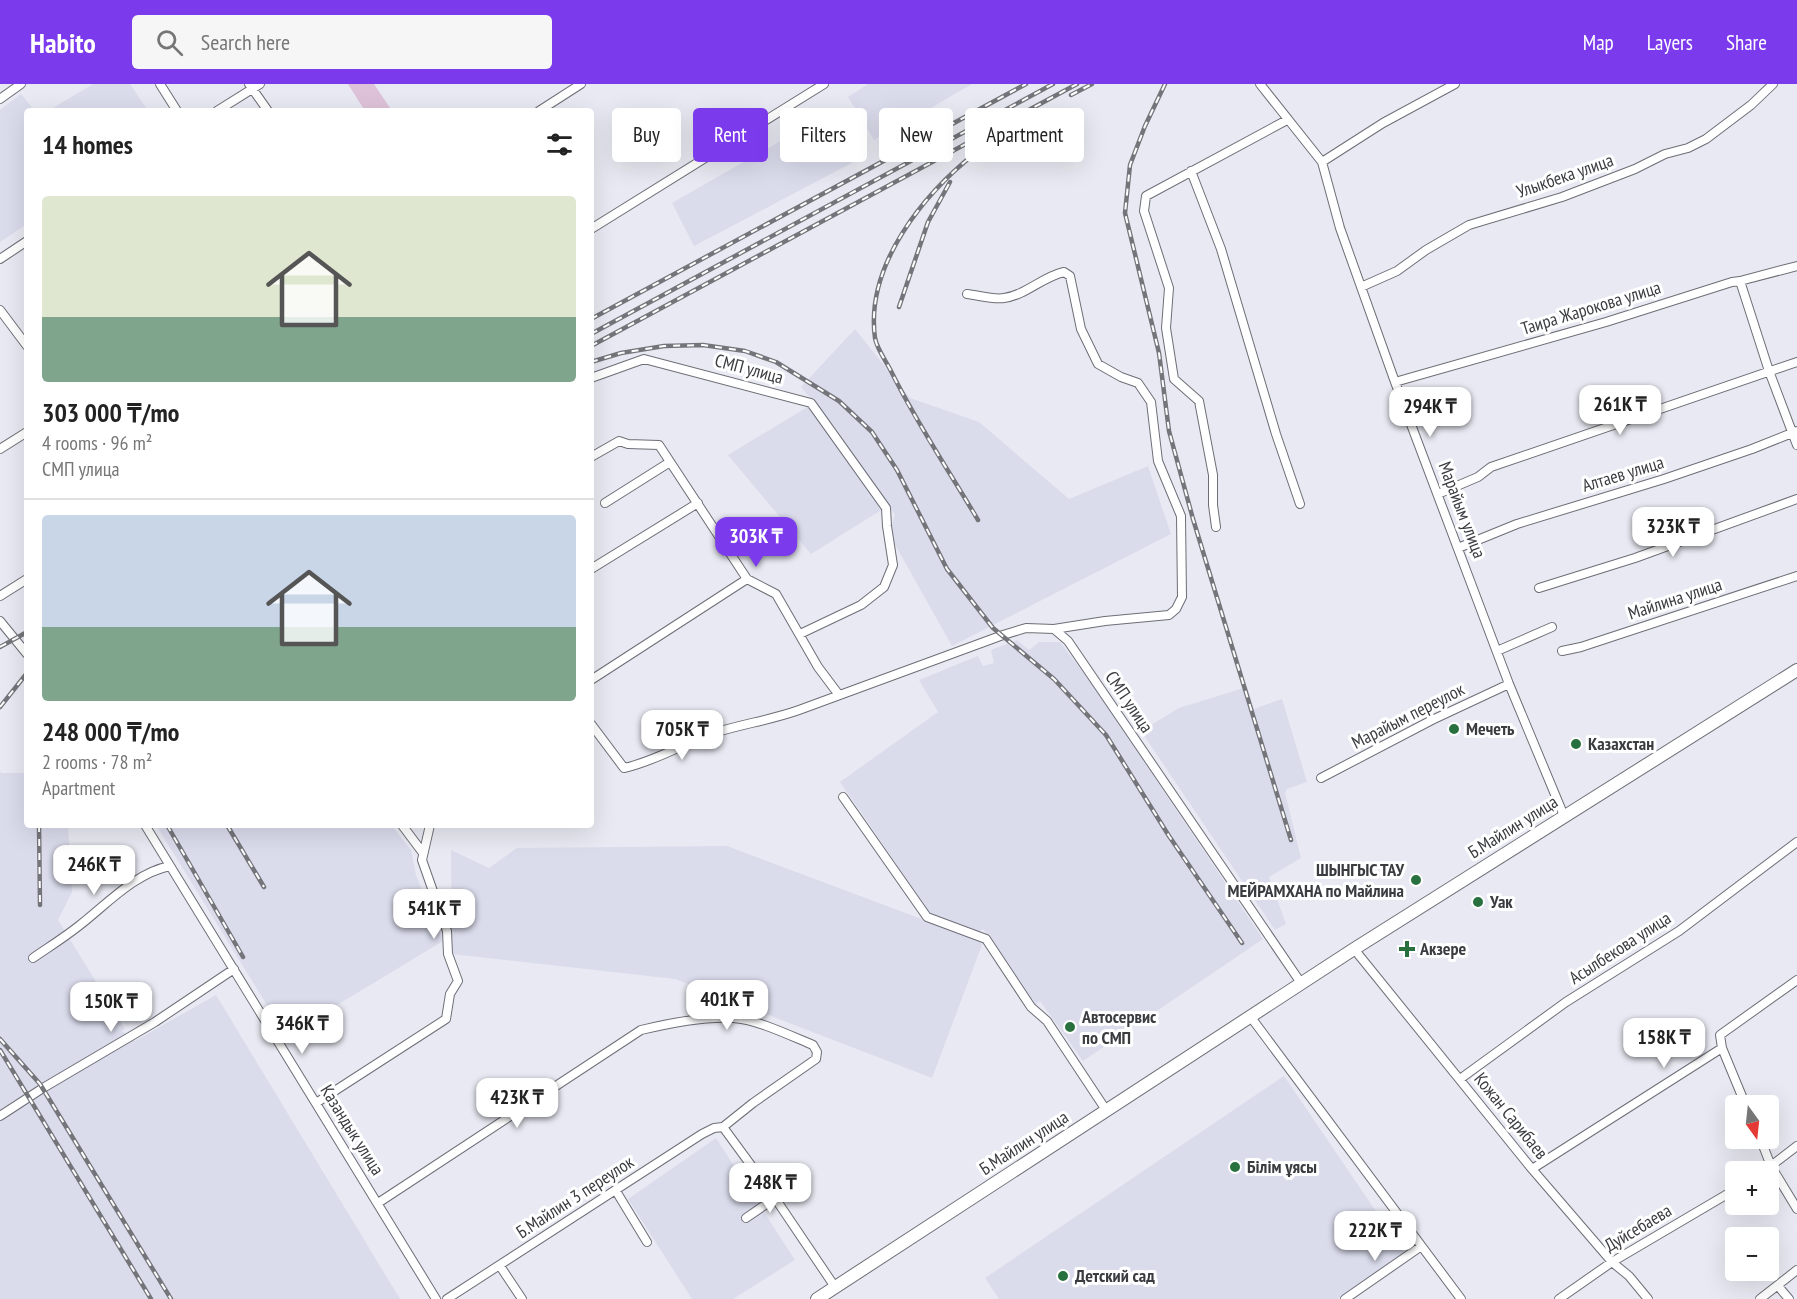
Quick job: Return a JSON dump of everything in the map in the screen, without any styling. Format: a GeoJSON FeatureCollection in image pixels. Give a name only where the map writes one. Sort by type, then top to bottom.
{"type":"FeatureCollection","features":[{"type":"Feature","properties":{"kind":"street"},"geometry":{"type":"LineString","coordinates":[[0,99],[21,84]]}},
{"type":"Feature","properties":{"kind":"street"},"geometry":{"type":"LineString","coordinates":[[160,84],[175,108]]}},
{"type":"Feature","properties":{"kind":"street"},"geometry":{"type":"LineString","coordinates":[[544,108],[581,84]]}},
{"type":"Feature","properties":{"kind":"street"},"geometry":{"type":"LineString","coordinates":[[594,227],[824,84]]}},
{"type":"Feature","properties":{"kind":"street","name":"Марайым улица"},"geometry":{"type":"LineString","coordinates":[[1260,84],[1322,162],[1340,228],[1395,382],[1509,684],[1564,816]]}},
{"type":"Feature","properties":{"kind":"street"},"geometry":{"type":"LineString","coordinates":[[1322,162],[1383,123],[1455,84]]}},
{"type":"Feature","properties":{"kind":"street","name":"Улыкбека улица"},"geometry":{"type":"LineString","coordinates":[[1361,287],[1397,271],[1426,250],[1469,225],[1563,197],[1706,139],[1773,84]]}},
{"type":"Feature","properties":{"kind":"street"},"geometry":{"type":"LineString","coordinates":[[221,108],[254,86],[266,108]]}},
{"type":"Feature","properties":{"kind":"street"},"geometry":{"type":"LineString","coordinates":[[1216,527],[1213,475],[1199,401],[1174,379],[1166,328],[1169,288],[1144,211],[1146,196],[1287,120]]}},
{"type":"Feature","properties":{"kind":"street"},"geometry":{"type":"LineString","coordinates":[[1191,171],[1221,249],[1276,434],[1300,504]]}},
{"type":"Feature","properties":{"kind":"street"},"geometry":{"type":"LineString","coordinates":[[0,259],[24,243]]}},
{"type":"Feature","properties":{"kind":"street","name":"Таира Жарокова улица"},"geometry":{"type":"LineString","coordinates":[[1395,382],[1606,322],[1732,282],[1797,266]]}},
{"type":"Feature","properties":{"kind":"street"},"geometry":{"type":"LineString","coordinates":[[594,728],[624,768],[643,764],[714,733],[767,721],[1026,628],[1054,630],[1116,619],[1169,615],[1176,609],[1182,597],[1181,516],[1158,460],[1151,402],[1138,383],[1121,377],[1098,364],[1081,329],[1070,276],[1064,272],[1049,275],[1023,291],[1003,299],[967,294]]}},
{"type":"Feature","properties":{"kind":"street"},"geometry":{"type":"LineString","coordinates":[[1740,281],[1769,371],[1797,445]]}},
{"type":"Feature","properties":{"kind":"street"},"geometry":{"type":"LineString","coordinates":[[0,310],[24,341]]}},
{"type":"Feature","properties":{"kind":"street","name":"СМП улица"},"geometry":{"type":"LineString","coordinates":[[594,377],[644,359],[811,403],[886,508],[886,526],[893,565],[884,588],[861,605],[800,634]]}},
{"type":"Feature","properties":{"kind":"street"},"geometry":{"type":"LineString","coordinates":[[1438,494],[1478,477],[1491,467],[1797,362]]}},
{"type":"Feature","properties":{"kind":"street","name":"Алтаев улица"},"geometry":{"type":"LineString","coordinates":[[1458,548],[1517,524],[1675,475],[1794,432]]}},
{"type":"Feature","properties":{"kind":"street"},"geometry":{"type":"LineString","coordinates":[[0,449],[24,434]]}},
{"type":"Feature","properties":{"kind":"street"},"geometry":{"type":"LineString","coordinates":[[594,455],[619,441],[627,444],[659,445],[747,579],[776,594],[818,667],[839,695]]}},
{"type":"Feature","properties":{"kind":"street"},"geometry":{"type":"LineString","coordinates":[[605,503],[670,462]]}},
{"type":"Feature","properties":{"kind":"street"},"geometry":{"type":"LineString","coordinates":[[1539,588],[1635,558],[1797,499]]}},
{"type":"Feature","properties":{"kind":"street"},"geometry":{"type":"LineString","coordinates":[[594,567],[698,502]]}},
{"type":"Feature","properties":{"kind":"street","name":"Майлина улица"},"geometry":{"type":"LineString","coordinates":[[1562,651],[1581,647],[1797,576]]}},
{"type":"Feature","properties":{"kind":"street"},"geometry":{"type":"LineString","coordinates":[[594,678],[747,579]]}},
{"type":"Feature","properties":{"kind":"street"},"geometry":{"type":"LineString","coordinates":[[0,596],[24,581]]}},
{"type":"Feature","properties":{"kind":"street"},"geometry":{"type":"LineString","coordinates":[[0,621],[24,650]]}},
{"type":"Feature","properties":{"kind":"street"},"geometry":{"type":"LineString","coordinates":[[1497,651],[1552,627]]}},
{"type":"Feature","properties":{"kind":"street","name":"СМП улица"},"geometry":{"type":"LineString","coordinates":[[1054,630],[1068,641],[1301,983]]}},
{"type":"Feature","properties":{"kind":"street","name":"Б.Майлин улица"},"geometry":{"type":"LineString","coordinates":[[817,1299],[1301,983],[1797,670]]}},
{"type":"Feature","properties":{"kind":"street","name":"Марайым переулок"},"geometry":{"type":"LineString","coordinates":[[1322,778],[1432,720],[1509,684]]}},
{"type":"Feature","properties":{"kind":"street"},"geometry":{"type":"LineString","coordinates":[[843,796],[927,917],[986,939],[1031,1007],[1047,1021],[1106,1110]]}},
{"type":"Feature","properties":{"kind":"street","name":"Казандык улица"},"geometry":{"type":"LineString","coordinates":[[147,828],[436,1299]]}},
{"type":"Feature","properties":{"kind":"street"},"geometry":{"type":"LineString","coordinates":[[316,1103],[446,1019],[450,994],[458,981],[448,954],[447,931],[423,856],[404,828]]}},
{"type":"Feature","properties":{"kind":"street"},"geometry":{"type":"LineString","coordinates":[[423,856],[429,828]]}},
{"type":"Feature","properties":{"kind":"street","name":"Асылбекова улица"},"geometry":{"type":"LineString","coordinates":[[1460,1079],[1566,1002],[1679,931],[1797,842]]}},
{"type":"Feature","properties":{"kind":"street"},"geometry":{"type":"LineString","coordinates":[[33,958],[78,927],[123,890],[157,869],[170,867]]}},
{"type":"Feature","properties":{"kind":"street","name":"Кожан Сарибаев"},"geometry":{"type":"LineString","coordinates":[[1354,949],[1532,1169],[1612,1262],[1629,1276],[1648,1299]]}},
{"type":"Feature","properties":{"kind":"street"},"geometry":{"type":"LineString","coordinates":[[0,1116],[155,1022],[234,969]]}},
{"type":"Feature","properties":{"kind":"street"},"geometry":{"type":"LineString","coordinates":[[1741,1095],[1722,1048],[1720,1035],[1797,980]]}},
{"type":"Feature","properties":{"kind":"street"},"geometry":{"type":"LineString","coordinates":[[1250,1016],[1461,1299]]}},
{"type":"Feature","properties":{"kind":"street","name":"Б.Майлин 3 переулок"},"geometry":{"type":"LineString","coordinates":[[378,1203],[641,1030],[666,1024],[735,1017],[764,1025],[813,1045],[817,1052],[816,1059],[723,1127],[714,1128],[702,1134],[447,1299]]}},
{"type":"Feature","properties":{"kind":"street"},"geometry":{"type":"LineString","coordinates":[[1532,1169],[1722,1048]]}},
{"type":"Feature","properties":{"kind":"street"},"geometry":{"type":"LineString","coordinates":[[723,1127],[836,1287]]}},
{"type":"Feature","properties":{"kind":"street"},"geometry":{"type":"LineString","coordinates":[[1778,1161],[1797,1146]]}},
{"type":"Feature","properties":{"kind":"street"},"geometry":{"type":"LineString","coordinates":[[1779,1179],[1797,1209]]}},
{"type":"Feature","properties":{"kind":"street"},"geometry":{"type":"LineString","coordinates":[[616,1191],[647,1242]]}},
{"type":"Feature","properties":{"kind":"street","name":"Дуйсебаева"},"geometry":{"type":"LineString","coordinates":[[1559,1299],[1612,1262],[1725,1195]]}},
{"type":"Feature","properties":{"kind":"street"},"geometry":{"type":"LineString","coordinates":[[746,1218],[775,1198]]}},
{"type":"Feature","properties":{"kind":"street"},"geometry":{"type":"LineString","coordinates":[[1346,1299],[1420,1247]]}},
{"type":"Feature","properties":{"kind":"street"},"geometry":{"type":"LineString","coordinates":[[500,1266],[522,1299]]}},
{"type":"Feature","properties":{"kind":"street"},"geometry":{"type":"LineString","coordinates":[[1760,1299],[1797,1270]]}},
{"type":"Feature","properties":{"kind":"street"},"geometry":{"type":"LineString","coordinates":[[1778,1286],[1788,1299]]}},
{"type":"Feature","properties":{"kind":"shaded area"},"geometry":{"type":"Polygon","coordinates":[[[93,84],[130,84],[146,108],[53,108],[93,84]]]}},
{"type":"Feature","properties":{"kind":"shaded area"},"geometry":{"type":"Polygon","coordinates":[[[348,84],[374,84],[390,108],[363,108],[348,84]]]}},
{"type":"Feature","properties":{"kind":"shaded area"},"geometry":{"type":"Polygon","coordinates":[[[868,84],[972,84],[931,108],[879,108],[879,137],[874,140],[867,128],[867,108],[855,108],[848,97],[868,84]]]}},
{"type":"Feature","properties":{"kind":"shaded area"},"geometry":{"type":"Polygon","coordinates":[[[21,94],[33,108],[24,108],[24,226],[0,242],[0,110],[21,94]]]}},
{"type":"Feature","properties":{"kind":"shaded area"},"geometry":{"type":"Polygon","coordinates":[[[780,141],[780,162],[854,162],[694,246],[672,203],[744,162],[768,162],[768,148],[780,141]]]}},
{"type":"Feature","properties":{"kind":"shaded area"},"geometry":{"type":"Polygon","coordinates":[[[855,329],[910,398],[979,422],[1069,499],[1148,466],[1171,534],[952,646],[893,541],[890,530],[895,515],[835,427],[801,387],[855,329]]]}},
{"type":"Feature","properties":{"kind":"shaded area"},"geometry":{"type":"Polygon","coordinates":[[[809,406],[883,509],[811,554],[728,455],[809,406]]]}},
{"type":"Feature","properties":{"kind":"shaded area"},"geometry":{"type":"Polygon","coordinates":[[[1017,640],[1029,650],[1039,642],[1060,642],[1089,680],[1263,939],[1083,1061],[1040,1001],[1035,1005],[983,929],[976,933],[930,913],[840,782],[938,712],[919,680],[978,656],[983,666],[994,663],[991,650],[1017,640]]]}},
{"type":"Feature","properties":{"kind":"shaded area"},"geometry":{"type":"Polygon","coordinates":[[[1247,687],[1254,709],[1282,699],[1307,782],[1287,789],[1285,793],[1301,858],[1269,877],[1286,924],[1275,930],[1141,731],[1179,708],[1247,687]]]}},
{"type":"Feature","properties":{"kind":"shaded area"},"geometry":{"type":"Polygon","coordinates":[[[0,771],[1,773],[24,773],[24,828],[68,828],[72,892],[58,920],[125,1029],[122,1031],[135,1041],[216,995],[400,1299],[0,1299],[0,771]]]}},
{"type":"Feature","properties":{"kind":"shaded area"},"geometry":{"type":"Polygon","coordinates":[[[158,828],[393,828],[411,850],[416,875],[443,941],[286,1036],[158,828]]]}},
{"type":"Feature","properties":{"kind":"shaded area"},"geometry":{"type":"Polygon","coordinates":[[[727,846],[983,942],[932,1078],[675,979],[452,954],[451,850],[489,868],[517,848],[727,846]]]}},
{"type":"Feature","properties":{"kind":"shaded area"},"geometry":{"type":"Polygon","coordinates":[[[1284,1076],[1405,1254],[1337,1299],[999,1299],[985,1278],[1284,1076]]]}},
{"type":"Feature","properties":{"kind":"shaded area"},"geometry":{"type":"Polygon","coordinates":[[[716,1138],[795,1260],[733,1299],[692,1299],[628,1199],[716,1138]]]}},
{"type":"Feature","properties":{"kind":"railway"},"geometry":{"type":"LineString","coordinates":[[594,317],[1026,84]]}},
{"type":"Feature","properties":{"kind":"railway"},"geometry":{"type":"LineString","coordinates":[[594,332],[1053,84]]}},
{"type":"Feature","properties":{"kind":"railway"},"geometry":{"type":"LineString","coordinates":[[594,344],[1077,84]]}},
{"type":"Feature","properties":{"kind":"railway"},"geometry":{"type":"LineString","coordinates":[[1071,95],[1092,84]]}},
{"type":"Feature","properties":{"kind":"railway"},"geometry":{"type":"LineString","coordinates":[[1165,84],[1130,165],[1125,213],[1159,353],[1169,431],[1193,519],[1291,840]]}},
{"type":"Feature","properties":{"kind":"railway"},"geometry":{"type":"LineString","coordinates":[[965,162],[919,209],[902,233],[879,284],[874,311],[875,338],[880,351],[922,428],[978,520]]}},
{"type":"Feature","properties":{"kind":"railway"},"geometry":{"type":"LineString","coordinates":[[899,307],[928,222],[950,182]]}},
{"type":"Feature","properties":{"kind":"railway"},"geometry":{"type":"LineString","coordinates":[[594,361],[621,353],[664,346],[703,345],[745,351],[776,362],[839,401],[872,432],[897,470],[947,569],[993,628],[1054,679],[1106,735],[1169,836],[1242,943]]}},
{"type":"Feature","properties":{"kind":"railway"},"geometry":{"type":"LineString","coordinates":[[0,647],[24,634]]}},
{"type":"Feature","properties":{"kind":"railway"},"geometry":{"type":"LineString","coordinates":[[0,707],[24,677]]}},
{"type":"Feature","properties":{"kind":"railway"},"geometry":{"type":"LineString","coordinates":[[39,828],[40,905]]}},
{"type":"Feature","properties":{"kind":"railway"},"geometry":{"type":"LineString","coordinates":[[169,828],[243,957]]}},
{"type":"Feature","properties":{"kind":"railway"},"geometry":{"type":"LineString","coordinates":[[229,828],[264,887]]}},
{"type":"Feature","properties":{"kind":"railway"},"geometry":{"type":"LineString","coordinates":[[0,1039],[40,1084],[171,1299]]}},
{"type":"Feature","properties":{"kind":"railway"},"geometry":{"type":"LineString","coordinates":[[0,1050],[151,1299]]}},
{"type":"Feature","properties":{"kind":"place","name":"Мечеть"},"geometry":{"type":"Point","coordinates":[1454,729]}},
{"type":"Feature","properties":{"kind":"place","name":"Казахстан"},"geometry":{"type":"Point","coordinates":[1576,744]}},
{"type":"Feature","properties":{"kind":"place","name":"ШЫНГЫС ТАУ МЕЙРАМХАНА по Майлина"},"geometry":{"type":"Point","coordinates":[1416,880]}},
{"type":"Feature","properties":{"kind":"place","name":"Уак"},"geometry":{"type":"Point","coordinates":[1478,902]}},
{"type":"Feature","properties":{"kind":"place","name":"Акзере"},"geometry":{"type":"Point","coordinates":[1407,949]}},
{"type":"Feature","properties":{"kind":"place","name":"Автосервис по СМП"},"geometry":{"type":"Point","coordinates":[1070,1027]}},
{"type":"Feature","properties":{"kind":"place","name":"Білім ұясы"},"geometry":{"type":"Point","coordinates":[1235,1167]}},
{"type":"Feature","properties":{"kind":"place","name":"Детский сад"},"geometry":{"type":"Point","coordinates":[1063,1276]}}]}
